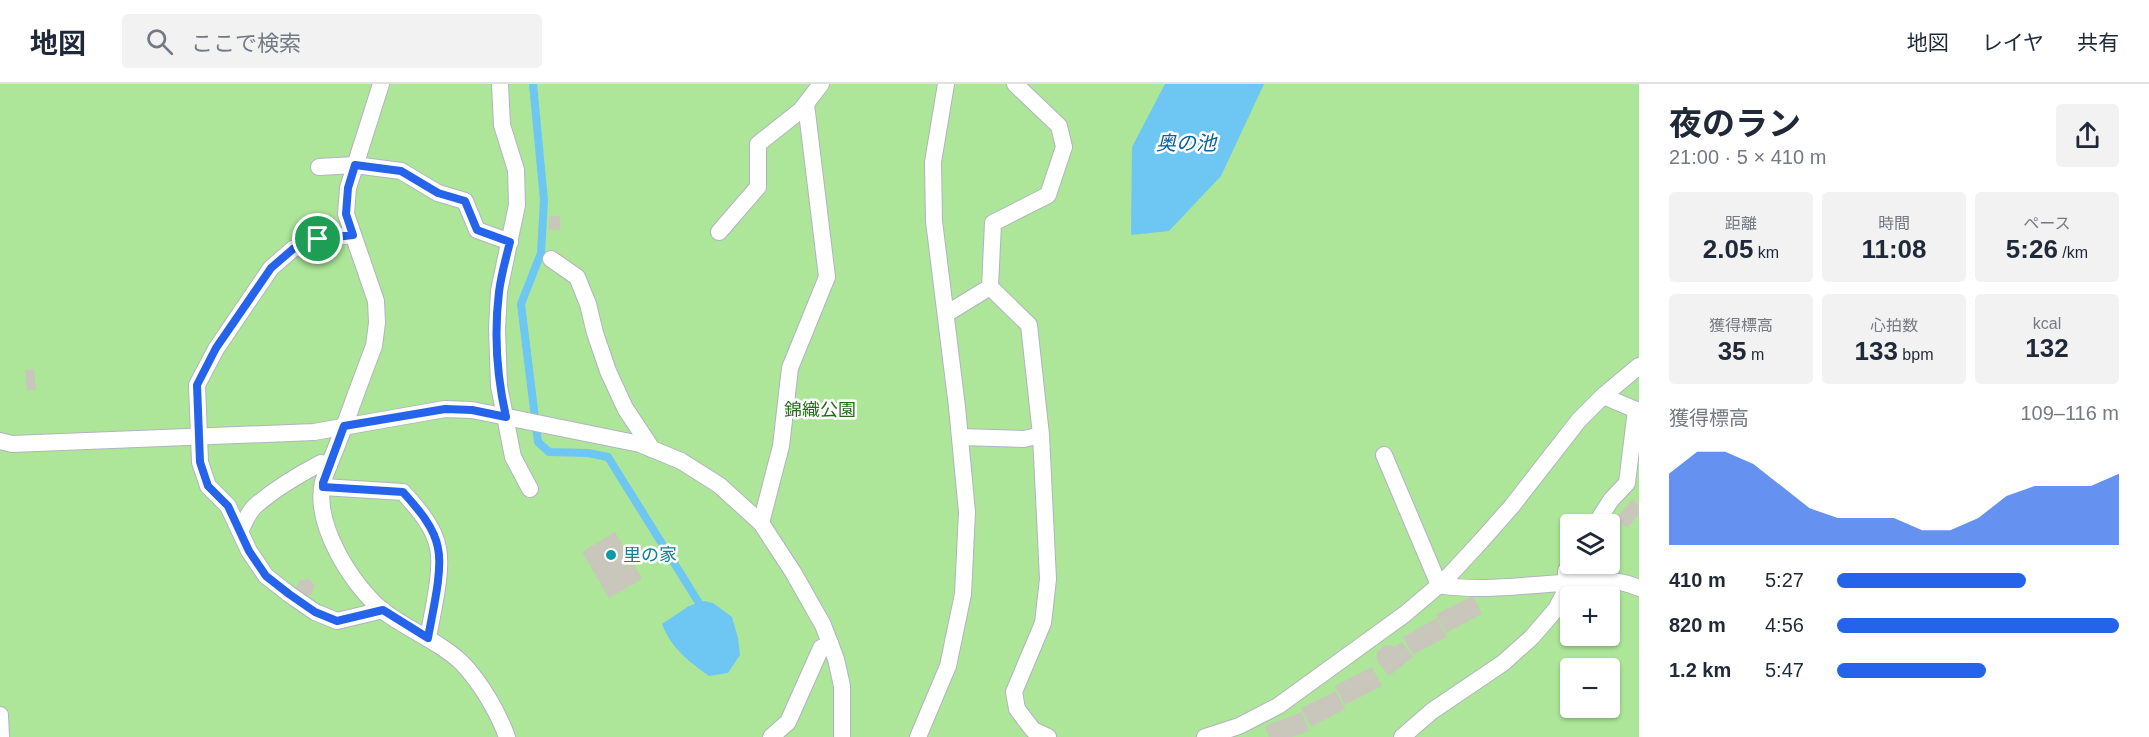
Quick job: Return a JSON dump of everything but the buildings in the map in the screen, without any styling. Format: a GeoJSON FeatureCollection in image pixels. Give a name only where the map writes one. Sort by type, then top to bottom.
{"type":"FeatureCollection","features":[{"type":"Feature","properties":{"kind":"street"},"geometry":{"type":"LineString","coordinates":[[381,84],[348,188],[346,214],[376,301],[377,323],[374,346],[329,466],[323,487],[323,517],[336,549],[354,580],[383,610],[428,638],[462,663],[481,688],[507,737]]}},
{"type":"Feature","properties":{"kind":"street"},"geometry":{"type":"LineString","coordinates":[[500,84],[502,125],[516,170],[517,206],[499,291],[497,329],[499,386],[513,457],[530,489]]}},
{"type":"Feature","properties":{"kind":"street"},"geometry":{"type":"LineString","coordinates":[[719,232],[758,187],[758,144],[801,110],[821,84]]}},
{"type":"Feature","properties":{"kind":"street"},"geometry":{"type":"LineString","coordinates":[[918,737],[948,666],[963,594],[966,512],[960,437],[934,221],[933,162],[946,84]]}},
{"type":"Feature","properties":{"kind":"street"},"geometry":{"type":"LineString","coordinates":[[1015,84],[1059,126],[1064,147],[1048,195],[993,223],[990,287],[1029,325],[1041,435],[1048,579],[1043,623],[1014,692],[1017,709],[1033,730],[1048,737]]}},
{"type":"Feature","properties":{"kind":"street"},"geometry":{"type":"LineString","coordinates":[[761,523],[782,446],[790,368],[827,277],[806,104]]}},
{"type":"Feature","properties":{"kind":"street"},"geometry":{"type":"LineString","coordinates":[[319,167],[355,165],[401,171],[438,193],[465,201],[477,230],[510,242]]}},
{"type":"Feature","properties":{"kind":"street"},"geometry":{"type":"LineString","coordinates":[[353,235],[318,239],[293,249],[271,268],[216,348],[197,385],[198,438],[200,462],[208,486],[228,506],[249,551],[266,576],[315,612],[337,621],[383,610]]}},
{"type":"Feature","properties":{"kind":"street"},"geometry":{"type":"LineString","coordinates":[[551,259],[577,277],[588,304],[608,371],[625,408],[652,449]]}},
{"type":"Feature","properties":{"kind":"street"},"geometry":{"type":"LineString","coordinates":[[946,314],[990,287]]}},
{"type":"Feature","properties":{"kind":"street"},"geometry":{"type":"LineString","coordinates":[[1204,737],[1239,726],[1278,706],[1406,614],[1439,585],[1505,515],[1579,420],[1639,366]]}},
{"type":"Feature","properties":{"kind":"street"},"geometry":{"type":"LineString","coordinates":[[1602,514],[1611,500],[1627,483],[1636,410],[1603,396]]}},
{"type":"Feature","properties":{"kind":"street"},"geometry":{"type":"LineString","coordinates":[[0,441],[12,444],[314,432],[445,409],[472,410],[640,444],[681,461],[719,485],[761,523],[793,572],[830,643],[842,686],[842,737]]}},
{"type":"Feature","properties":{"kind":"street"},"geometry":{"type":"LineString","coordinates":[[960,437],[1024,439],[1041,435]]}},
{"type":"Feature","properties":{"kind":"street"},"geometry":{"type":"LineString","coordinates":[[1384,455],[1439,585]]}},
{"type":"Feature","properties":{"kind":"street"},"geometry":{"type":"LineString","coordinates":[[240,531],[253,508],[269,496],[304,472],[321,464],[329,466]]}},
{"type":"Feature","properties":{"kind":"street"},"geometry":{"type":"LineString","coordinates":[[323,487],[403,492],[424,516],[438,547],[439,567],[428,638]]}},
{"type":"Feature","properties":{"kind":"street"},"geometry":{"type":"LineString","coordinates":[[1402,737],[1432,711],[1503,663],[1532,637],[1556,609],[1566,590],[1566,574]]}},
{"type":"Feature","properties":{"kind":"street"},"geometry":{"type":"LineString","coordinates":[[1439,585],[1463,589],[1605,580],[1629,583],[1639,588]]}},
{"type":"Feature","properties":{"kind":"street"},"geometry":{"type":"LineString","coordinates":[[771,737],[788,722],[821,648],[830,643]]}},
{"type":"Feature","properties":{"kind":"street"},"geometry":{"type":"LineString","coordinates":[[0,716],[1,737]]}},
{"type":"Feature","properties":{"kind":"green space","name":"錦織公園"},"geometry":{"type":"Polygon","coordinates":[[[0,84],[1639,84],[1639,737],[0,737],[0,84]]]}},
{"type":"Feature","properties":{"kind":"water","name":"奥の池"},"geometry":{"type":"Polygon","coordinates":[[[1165,84],[1264,84],[1221,176],[1169,231],[1131,235],[1132,147],[1165,84]]]}},
{"type":"Feature","properties":{"kind":"water"},"geometry":{"type":"Polygon","coordinates":[[[704,601],[713,603],[732,617],[740,655],[728,673],[709,676],[702,671],[688,660],[670,640],[662,624],[689,606],[704,601]]]}},
{"type":"Feature","properties":{"kind":"waterway"},"geometry":{"type":"LineString","coordinates":[[533,84],[544,200],[541,253],[521,304],[538,442],[549,452],[588,453],[608,457],[699,603]]}},
{"type":"Feature","properties":{"kind":"place","name":"里の家"},"geometry":{"type":"Point","coordinates":[611,555]}},
{"type":"Feature","properties":{"kind":"route"},"geometry":{"type":"LineString","coordinates":[[355,165],[401,171],[438,193],[465,201],[477,230],[510,242],[499,291],[497,329],[499,386],[506,417],[472,410],[445,409],[344,426],[323,483],[323,487],[403,492],[424,516],[438,547],[439,567],[428,638],[383,610],[337,621],[315,612],[289,594],[266,576],[249,551],[228,506],[208,486],[200,462],[197,385],[216,348],[271,268],[293,249],[318,239],[353,235],[346,214],[348,188],[355,165]]}}]}
